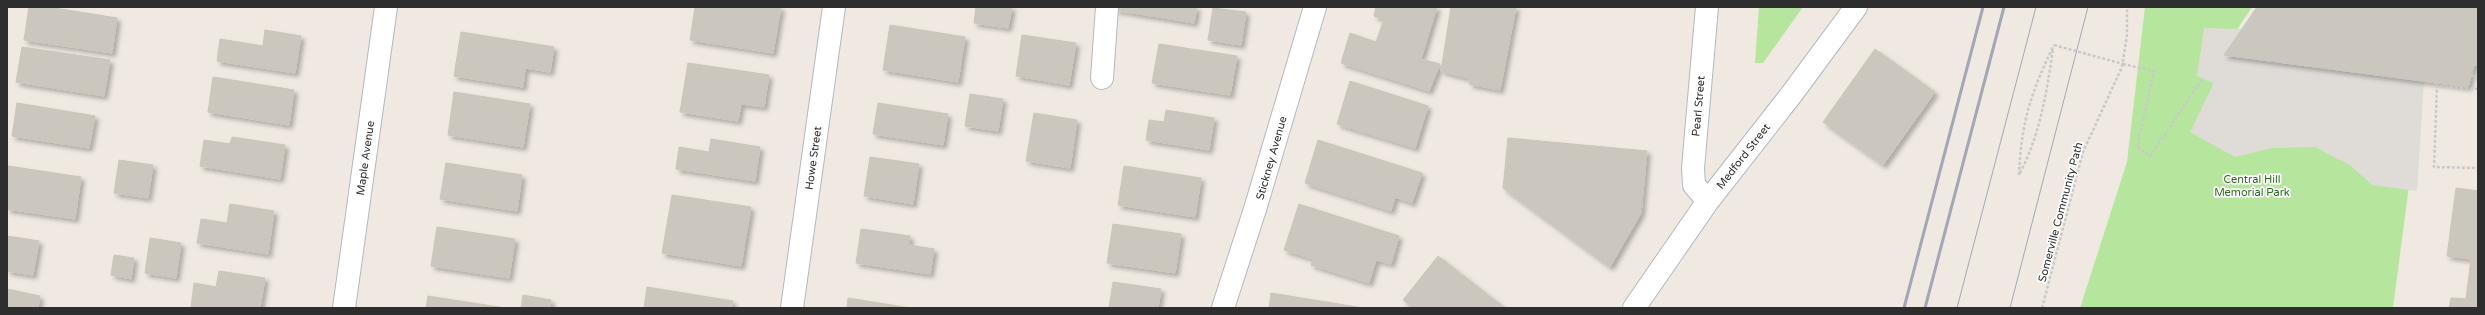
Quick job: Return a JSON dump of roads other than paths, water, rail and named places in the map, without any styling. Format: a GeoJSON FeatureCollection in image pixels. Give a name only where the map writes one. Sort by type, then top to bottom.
{"type":"FeatureCollection","features":[{"type":"Feature","properties":{"kind":"street","name":"Maple Avenue"},"geometry":{"type":"LineString","coordinates":[[344,308],[386,7]]}},
{"type":"Feature","properties":{"kind":"street","name":"Howe Street"},"geometry":{"type":"LineString","coordinates":[[792,308],[834,7]]}},
{"type":"Feature","properties":{"kind":"street"},"geometry":{"type":"LineString","coordinates":[[1102,78],[1106,7]]}},
{"type":"Feature","properties":{"kind":"street","name":"Stickney Avenue"},"geometry":{"type":"LineString","coordinates":[[1223,308],[1256,206],[1315,7]]}},
{"type":"Feature","properties":{"kind":"street","name":"Pearl Street"},"geometry":{"type":"LineString","coordinates":[[1707,7],[1693,168],[1694,185],[1708,201]]}},
{"type":"Feature","properties":{"kind":"street","name":"Medford Street"},"geometry":{"type":"LineString","coordinates":[[1634,308],[1708,201],[1791,95],[1856,7]]}},
{"type":"Feature","properties":{"kind":"tram line"},"geometry":{"type":"LineString","coordinates":[[1957,308],[2036,7]]}},
{"type":"Feature","properties":{"kind":"tram line"},"geometry":{"type":"LineString","coordinates":[[2010,308],[2088,7]]}},
{"type":"Feature","properties":{"kind":"railway"},"geometry":{"type":"LineString","coordinates":[[1904,308],[1983,7]]}},
{"type":"Feature","properties":{"kind":"railway"},"geometry":{"type":"LineString","coordinates":[[1925,308],[2004,7]]}},
{"type":"Feature","properties":{"kind":"park label","name":"Central Hill Memorial Park"},"geometry":{"type":"Point","coordinates":[2252,185]}}]}
